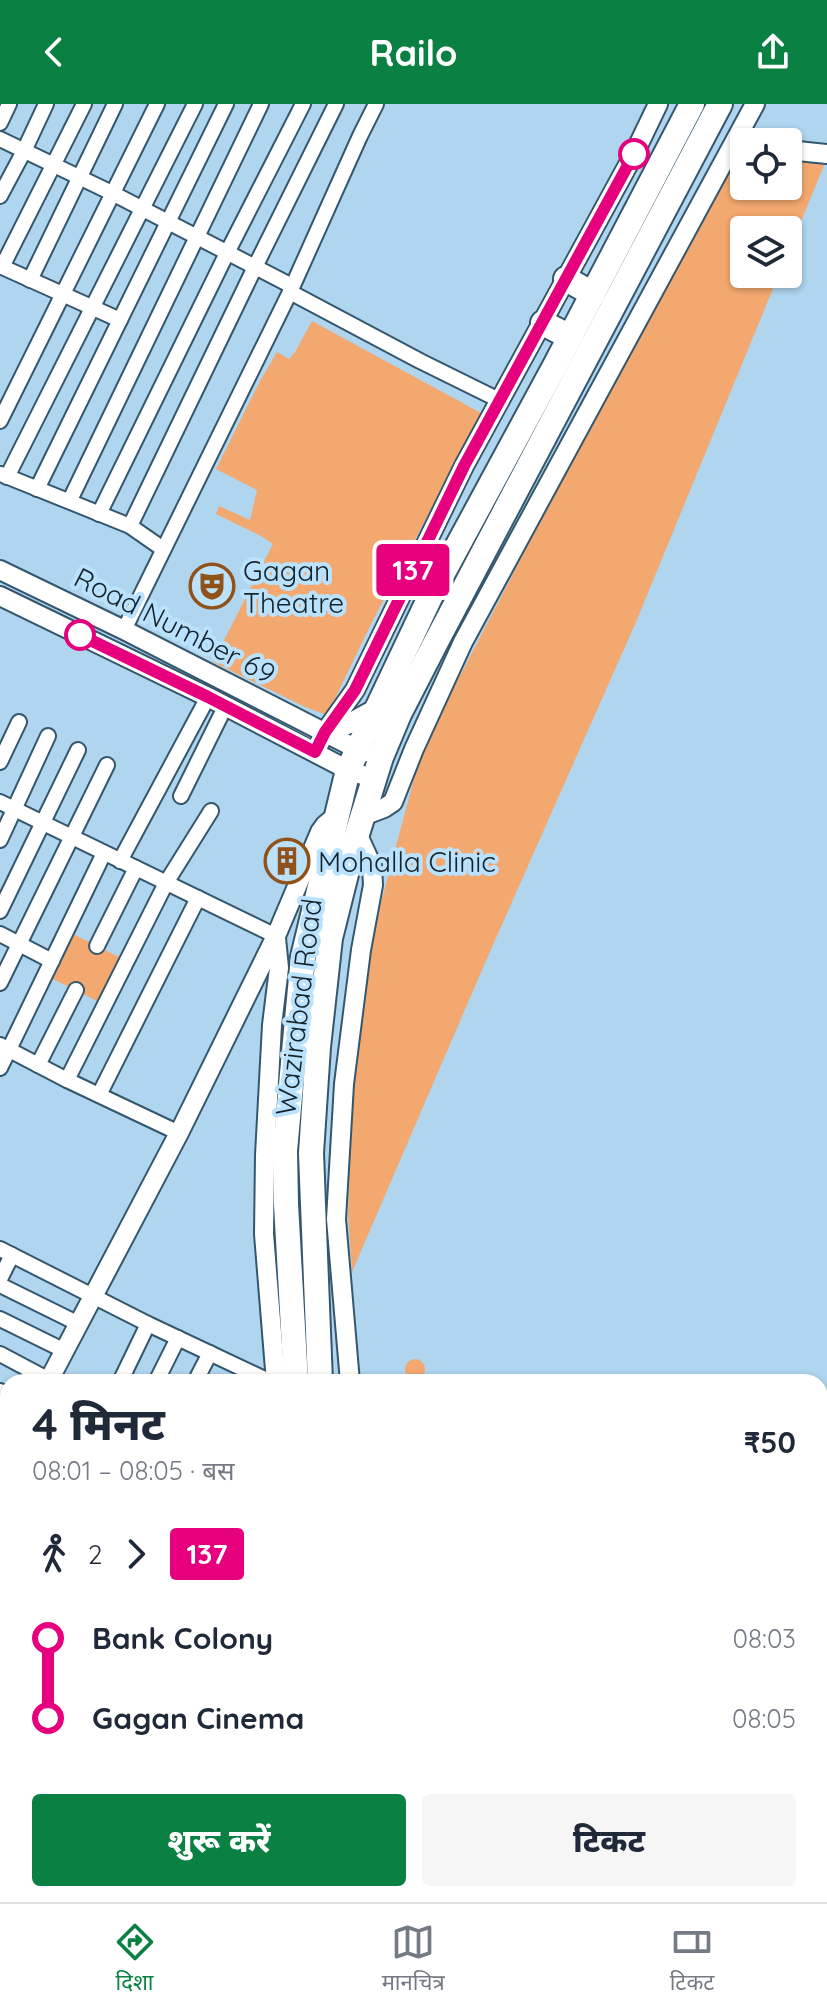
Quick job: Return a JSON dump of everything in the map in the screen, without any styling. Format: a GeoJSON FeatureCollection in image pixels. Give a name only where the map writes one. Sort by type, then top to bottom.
{"type":"FeatureCollection","features":[{"type":"Feature","properties":{"kind":"highway","name":"Wazirabad Road"},"geometry":{"type":"LineString","coordinates":[[296,1374],[285,1151],[303,957],[352,759],[431,595],[692,104]]}},
{"type":"Feature","properties":{"kind":"highway","name":"Wazirabad Road"},"geometry":{"type":"LineString","coordinates":[[319,1374],[312,1137],[318,1047],[330,938],[360,825],[399,714],[720,104]]}},
{"type":"Feature","properties":{"kind":"highway"},"geometry":{"type":"LineString","coordinates":[[566,279],[593,294]]}},
{"type":"Feature","properties":{"kind":"highway"},"geometry":{"type":"LineString","coordinates":[[543,323],[570,337]]}},
{"type":"Feature","properties":{"kind":"main road"},"geometry":{"type":"LineString","coordinates":[[325,732],[375,710]]}},
{"type":"Feature","properties":{"kind":"street"},"geometry":{"type":"LineString","coordinates":[[0,123],[9,104]]}},
{"type":"Feature","properties":{"kind":"street"},"geometry":{"type":"LineString","coordinates":[[0,196],[46,104]]}},
{"type":"Feature","properties":{"kind":"street"},"geometry":{"type":"LineString","coordinates":[[84,104],[1,267],[120,320]]}},
{"type":"Feature","properties":{"kind":"street"},"geometry":{"type":"LineString","coordinates":[[30,280],[115,104]]}},
{"type":"Feature","properties":{"kind":"street"},"geometry":{"type":"LineString","coordinates":[[0,421],[157,104]]}},
{"type":"Feature","properties":{"kind":"street"},"geometry":{"type":"LineString","coordinates":[[163,549],[130,526],[4,475],[195,104]]}},
{"type":"Feature","properties":{"kind":"street"},"geometry":{"type":"LineString","coordinates":[[37,489],[226,104]]}},
{"type":"Feature","properties":{"kind":"street"},"geometry":{"type":"LineString","coordinates":[[70,500],[261,104]]}},
{"type":"Feature","properties":{"kind":"street"},"geometry":{"type":"LineString","coordinates":[[99,514],[303,104]]}},
{"type":"Feature","properties":{"kind":"street"},"geometry":{"type":"LineString","coordinates":[[130,526],[336,104]]}},
{"type":"Feature","properties":{"kind":"street"},"geometry":{"type":"LineString","coordinates":[[124,630],[291,289],[376,104]]}},
{"type":"Feature","properties":{"kind":"street"},"geometry":{"type":"LineString","coordinates":[[315,752],[325,732],[355,690],[464,466],[634,154],[658,104]]}},
{"type":"Feature","properties":{"kind":"street"},"geometry":{"type":"LineString","coordinates":[[745,128],[755,104]]}},
{"type":"Feature","properties":{"kind":"street"},"geometry":{"type":"LineString","coordinates":[[0,139],[255,267],[420,361],[501,401]]}},
{"type":"Feature","properties":{"kind":"street"},"geometry":{"type":"LineString","coordinates":[[698,144],[730,146]]}},
{"type":"Feature","properties":{"kind":"street"},"geometry":{"type":"LineString","coordinates":[[802,151],[827,154]]}},
{"type":"Feature","properties":{"kind":"street"},"geometry":{"type":"LineString","coordinates":[[349,1374],[336,1219],[344,1084],[361,950],[373,885],[372,866],[360,825],[393,802],[463,642],[730,160]]}},
{"type":"Feature","properties":{"kind":"street","name":"Road Number 69"},"geometry":{"type":"LineString","coordinates":[[0,570],[325,732],[352,759]]}},
{"type":"Feature","properties":{"kind":"street","name":"Road Number 69"},"geometry":{"type":"LineString","coordinates":[[0,596],[315,752],[352,759]]}},
{"type":"Feature","properties":{"kind":"street"},"geometry":{"type":"LineString","coordinates":[[120,861],[208,697]]}},
{"type":"Feature","properties":{"kind":"street"},"geometry":{"type":"LineString","coordinates":[[181,796],[225,707]]}},
{"type":"Feature","properties":{"kind":"street"},"geometry":{"type":"LineString","coordinates":[[0,762],[19,722]]}},
{"type":"Feature","properties":{"kind":"street"},"geometry":{"type":"LineString","coordinates":[[0,840],[48,736]]}},
{"type":"Feature","properties":{"kind":"street"},"geometry":{"type":"LineString","coordinates":[[0,911],[78,750]]}},
{"type":"Feature","properties":{"kind":"street"},"geometry":{"type":"LineString","coordinates":[[352,759],[378,768]]}},
{"type":"Feature","properties":{"kind":"street"},"geometry":{"type":"LineString","coordinates":[[0,983],[107,765]]}},
{"type":"Feature","properties":{"kind":"street"},"geometry":{"type":"LineString","coordinates":[[0,802],[276,936]]}},
{"type":"Feature","properties":{"kind":"street"},"geometry":{"type":"LineString","coordinates":[[67,1080],[166,883],[211,811]]}},
{"type":"Feature","properties":{"kind":"street"},"geometry":{"type":"LineString","coordinates":[[53,1374],[179,1133],[276,936],[320,832],[337,815]]}},
{"type":"Feature","properties":{"kind":"street"},"geometry":{"type":"LineString","coordinates":[[0,1068],[4,1047],[52,961],[104,853]]}},
{"type":"Feature","properties":{"kind":"street"},"geometry":{"type":"LineString","coordinates":[[97,946],[136,868]]}},
{"type":"Feature","properties":{"kind":"street"},"geometry":{"type":"LineString","coordinates":[[99,1095],[198,898]]}},
{"type":"Feature","properties":{"kind":"street"},"geometry":{"type":"LineString","coordinates":[[0,934],[52,961]]}},
{"type":"Feature","properties":{"kind":"street"},"geometry":{"type":"LineString","coordinates":[[273,1374],[264,1234],[272,1025],[279,968],[276,936]]}},
{"type":"Feature","properties":{"kind":"street"},"geometry":{"type":"LineString","coordinates":[[38,1065],[76,990]]}},
{"type":"Feature","properties":{"kind":"street"},"geometry":{"type":"LineString","coordinates":[[4,1047],[179,1133]]}},
{"type":"Feature","properties":{"kind":"street"},"geometry":{"type":"LineString","coordinates":[[79,1324],[0,1282],[6,1252],[148,1324],[256,1374]]}},
{"type":"Feature","properties":{"kind":"street"},"geometry":{"type":"LineString","coordinates":[[0,1319],[65,1351]]}},
{"type":"Feature","properties":{"kind":"street"},"geometry":{"type":"LineString","coordinates":[[124,1374],[148,1324]]}},
{"type":"Feature","properties":{"kind":"street"},"geometry":{"type":"LineString","coordinates":[[160,1374],[178,1338]]}},
{"type":"Feature","properties":{"kind":"street"},"geometry":{"type":"LineString","coordinates":[[199,1374],[210,1353]]}},
{"type":"Feature","properties":{"kind":"street"},"geometry":{"type":"LineString","coordinates":[[0,1354],[36,1374]]}},
{"type":"Feature","properties":{"kind":"shaded area"},"geometry":{"type":"Polygon","coordinates":[[[802,161],[825,163],[802,219],[802,216],[730,216],[730,288],[773,288],[636,622],[352,1272],[348,1213],[353,1071],[368,951],[422,749],[730,167],[730,200],[802,200],[802,161]]]}},
{"type":"Feature","properties":{"kind":"shaded area"},"geometry":{"type":"Polygon","coordinates":[[[312,321],[481,413],[327,715],[213,662],[273,544],[216,514],[219,506],[250,520],[257,490],[216,469],[277,352],[289,359],[312,321]]]}},
{"type":"Feature","properties":{"kind":"shaded area"},"geometry":{"type":"Polygon","coordinates":[[[67,931],[127,961],[105,1005],[45,975],[67,931]]]}},
{"type":"Feature","properties":{"kind":"shaded area"},"geometry":{"type":"Polygon","coordinates":[[[411,1359],[419,1359],[425,1365],[424,1374],[405,1373],[405,1365],[411,1359]]]}},
{"type":"Feature","properties":{"kind":"bus line","name":"137"},"geometry":{"type":"LineString","coordinates":[[80,635],[315,752],[325,732],[355,690],[464,466],[634,154]]}},
{"type":"Feature","properties":{"kind":"place","name":"Gagan Theatre"},"geometry":{"type":"Point","coordinates":[212,586]}},
{"type":"Feature","properties":{"kind":"place","name":"Mohalla Clinic"},"geometry":{"type":"Point","coordinates":[287,861]}}]}
